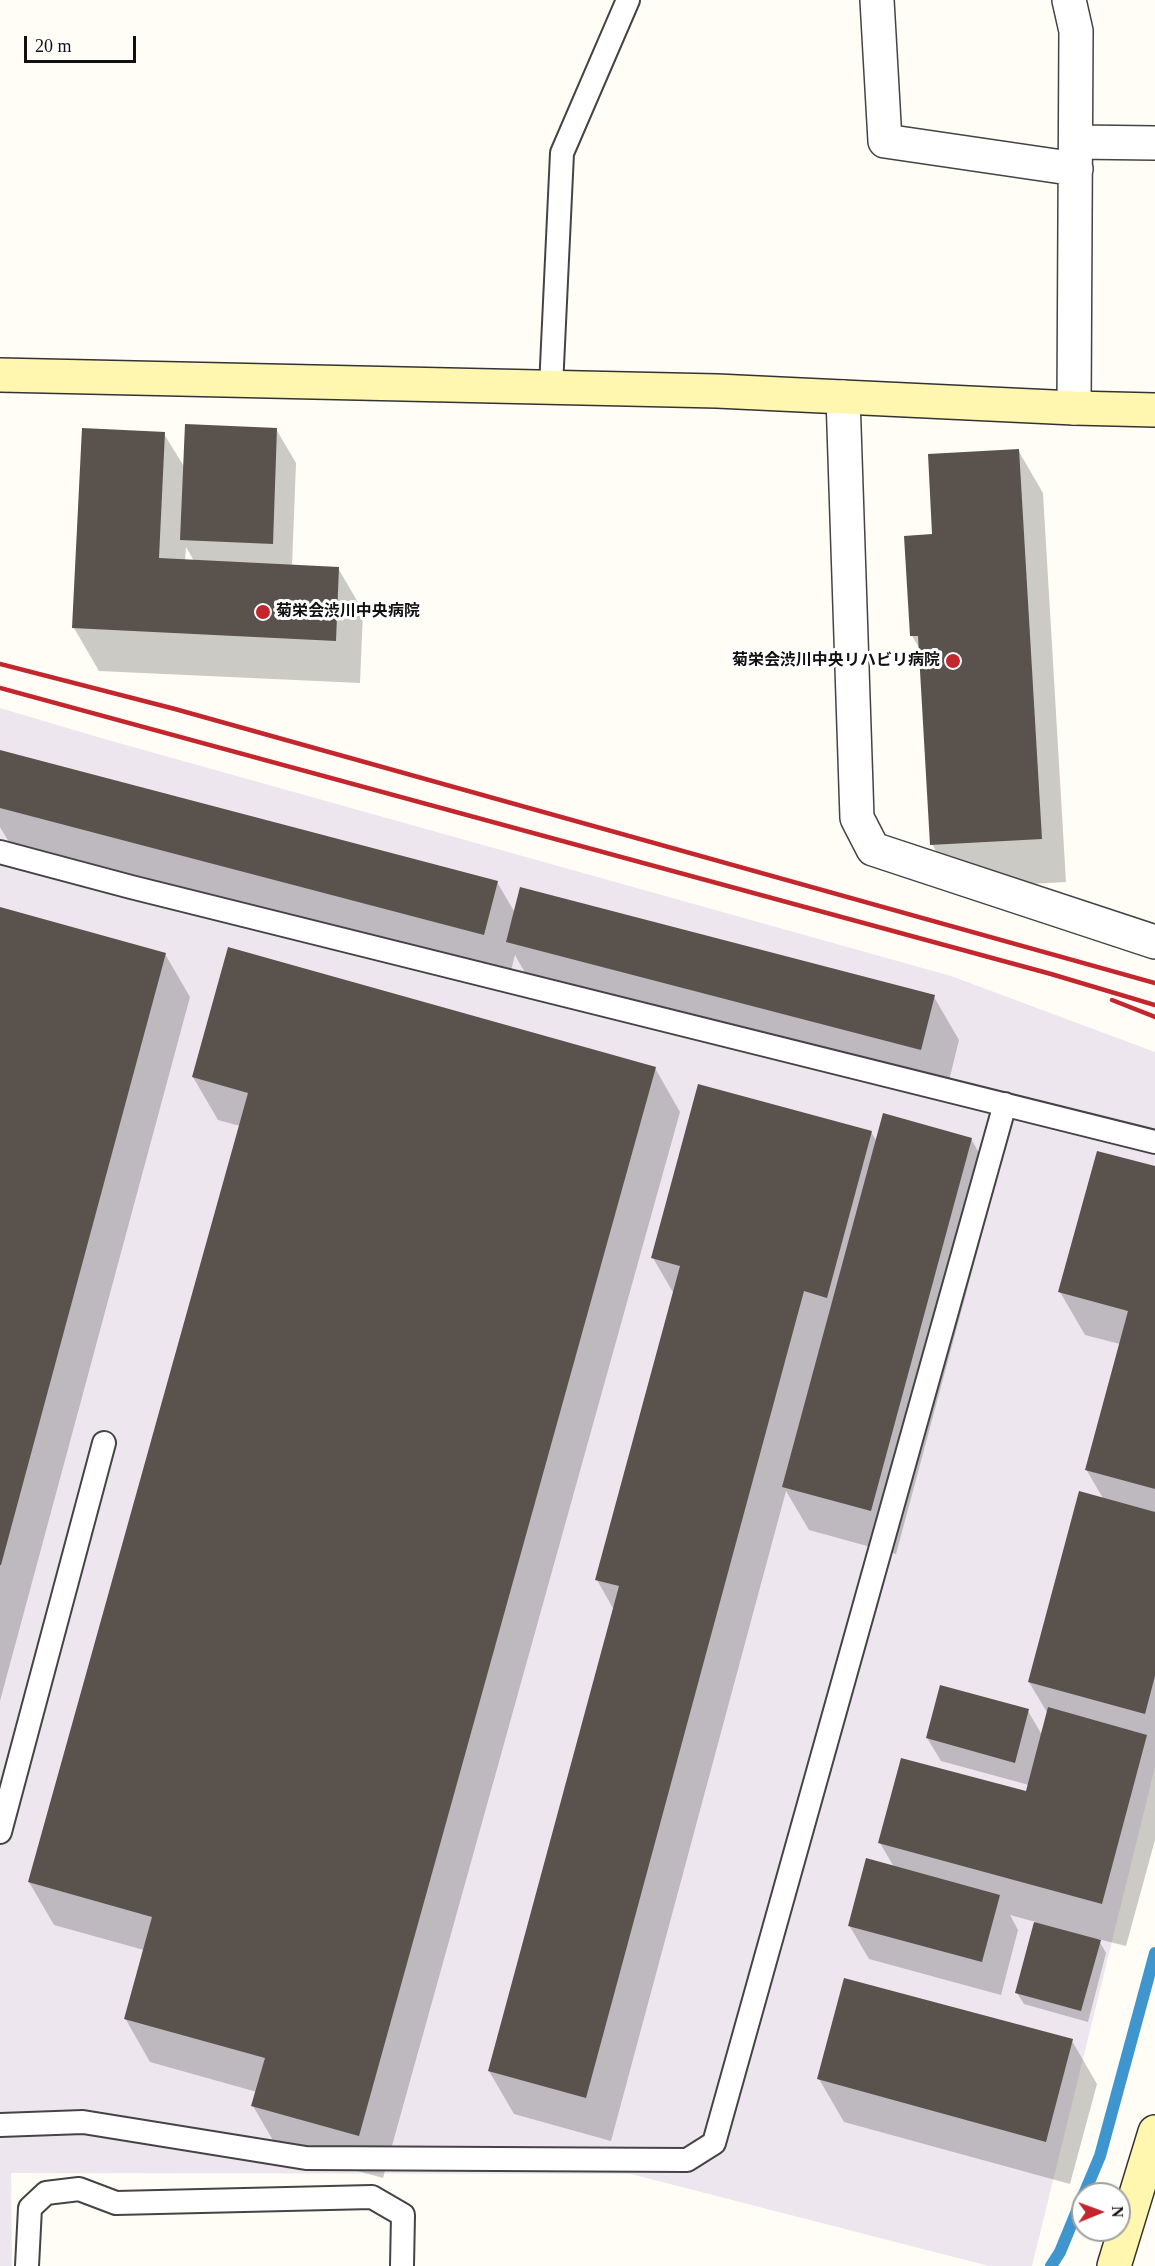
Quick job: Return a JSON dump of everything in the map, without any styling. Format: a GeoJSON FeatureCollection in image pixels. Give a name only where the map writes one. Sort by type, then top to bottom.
{"type":"FeatureCollection","features":[{"type":"Feature","properties":{"kind":"street"},"geometry":{"type":"LineString","coordinates":[[877,0],[885,141],[1076,155],[1155,143]]}},
{"type":"Feature","properties":{"kind":"street"},"geometry":{"type":"LineString","coordinates":[[1069,0],[1076,31],[1074,408]]}},
{"type":"Feature","properties":{"kind":"street"},"geometry":{"type":"LineString","coordinates":[[0,375],[717,391],[1155,410]]}},
{"type":"Feature","properties":{"kind":"street"},"geometry":{"type":"LineString","coordinates":[[843,397],[857,818],[873,849],[1155,942]]}},
{"type":"Feature","properties":{"kind":"street"},"geometry":{"type":"LineString","coordinates":[[1114,2266],[1155,2132]]}},
{"type":"Feature","properties":{"kind":"lane"},"geometry":{"type":"LineString","coordinates":[[551,387],[562,153],[628,0]]}},
{"type":"Feature","properties":{"kind":"lane"},"geometry":{"type":"LineString","coordinates":[[0,852],[142,890],[1155,1142]]}},
{"type":"Feature","properties":{"kind":"lane"},"geometry":{"type":"LineString","coordinates":[[0,2125],[83,2121],[306,2158],[687,2160],[714,2143],[1005,1104]]}},
{"type":"Feature","properties":{"kind":"lane"},"geometry":{"type":"LineString","coordinates":[[0,1832],[104,1443]]}},
{"type":"Feature","properties":{"kind":"lane"},"geometry":{"type":"LineString","coordinates":[[27,2266],[30,2208],[46,2193],[79,2189],[116,2203],[372,2197],[403,2215],[402,2266]]}},
{"type":"Feature","properties":{"kind":"shaded area"},"geometry":{"type":"Polygon","coordinates":[[[0,708],[951,976],[1155,1052],[1155,1767],[1032,2266],[989,2266],[631,2174],[11,2173],[12,2266],[0,2266],[0,708]]]}},
{"type":"Feature","properties":{"kind":"building"},"geometry":{"type":"Polygon","coordinates":[[[185,424],[277,428],[273,544],[180,540],[185,424]]]}},
{"type":"Feature","properties":{"kind":"building"},"geometry":{"type":"Polygon","coordinates":[[[82,428],[165,432],[159,558],[339,567],[336,641],[72,628],[82,428]]]}},
{"type":"Feature","properties":{"kind":"building"},"geometry":{"type":"Polygon","coordinates":[[[1019,449],[1042,839],[930,845],[918,636],[910,636],[904,536],[932,534],[928,454],[1019,449]]]}},
{"type":"Feature","properties":{"kind":"building"},"geometry":{"type":"Polygon","coordinates":[[[0,750],[498,881],[484,935],[0,808],[0,750]]]}},
{"type":"Feature","properties":{"kind":"building"},"geometry":{"type":"Polygon","coordinates":[[[520,887],[935,995],[921,1050],[506,942],[520,887]]]}},
{"type":"Feature","properties":{"kind":"building"},"geometry":{"type":"Polygon","coordinates":[[[0,907],[166,953],[1,1565],[0,1565],[0,907]]]}},
{"type":"Feature","properties":{"kind":"building"},"geometry":{"type":"Polygon","coordinates":[[[228,947],[656,1067],[359,2136],[251,2106],[265,2058],[124,2019],[152,1917],[28,1882],[248,1093],[192,1077],[228,947]]]}},
{"type":"Feature","properties":{"kind":"building"},"geometry":{"type":"Polygon","coordinates":[[[698,1084],[872,1131],[827,1298],[804,1291],[586,2098],[488,2071],[619,1586],[595,1580],[680,1266],[651,1258],[698,1084]]]}},
{"type":"Feature","properties":{"kind":"building"},"geometry":{"type":"Polygon","coordinates":[[[883,1113],[972,1138],[871,1511],[782,1487],[883,1113]]]}},
{"type":"Feature","properties":{"kind":"building"},"geometry":{"type":"Polygon","coordinates":[[[1097,1151],[1155,1166],[1155,1489],[1085,1470],[1128,1311],[1058,1292],[1097,1151]]]}},
{"type":"Feature","properties":{"kind":"building"},"geometry":{"type":"Polygon","coordinates":[[[1079,1491],[1155,1512],[1155,1676],[1145,1714],[1028,1682],[1079,1491]]]}},
{"type":"Feature","properties":{"kind":"building"},"geometry":{"type":"Polygon","coordinates":[[[940,1685],[1029,1709],[1015,1763],[926,1738],[940,1685]]]}},
{"type":"Feature","properties":{"kind":"building"},"geometry":{"type":"Polygon","coordinates":[[[1048,1707],[1147,1735],[1102,1904],[878,1843],[901,1758],[1026,1791],[1048,1707]]]}},
{"type":"Feature","properties":{"kind":"building"},"geometry":{"type":"Polygon","coordinates":[[[866,1858],[1000,1895],[982,1962],[848,1926],[866,1858]]]}},
{"type":"Feature","properties":{"kind":"building"},"geometry":{"type":"Polygon","coordinates":[[[1034,1922],[1101,1940],[1081,2011],[1015,1993],[1034,1922]]]}},
{"type":"Feature","properties":{"kind":"building"},"geometry":{"type":"Polygon","coordinates":[[[844,1978],[1073,2039],[1046,2142],[817,2079],[844,1978]]]}},
{"type":"Feature","properties":{"kind":"waterway"},"geometry":{"type":"LineString","coordinates":[[1089,2182],[1100,2156],[1155,1953]]}},
{"type":"Feature","properties":{"kind":"waterway"},"geometry":{"type":"LineString","coordinates":[[1051,2266],[1060,2252],[1071,2225]]}},
{"type":"Feature","properties":{"kind":"railway"},"geometry":{"type":"LineString","coordinates":[[0,664],[175,709],[1155,983]]}},
{"type":"Feature","properties":{"kind":"railway"},"geometry":{"type":"LineString","coordinates":[[0,688],[1051,974],[1155,1005]]}},
{"type":"Feature","properties":{"kind":"railway"},"geometry":{"type":"LineString","coordinates":[[1112,1000],[1155,1017]]}},
{"type":"Feature","properties":{"kind":"place","name":"菊栄会渋川中央病院"},"geometry":{"type":"Point","coordinates":[263,612]}},
{"type":"Feature","properties":{"kind":"place","name":"菊栄会渋川中央リハビリ病院"},"geometry":{"type":"Point","coordinates":[953,661]}}]}
